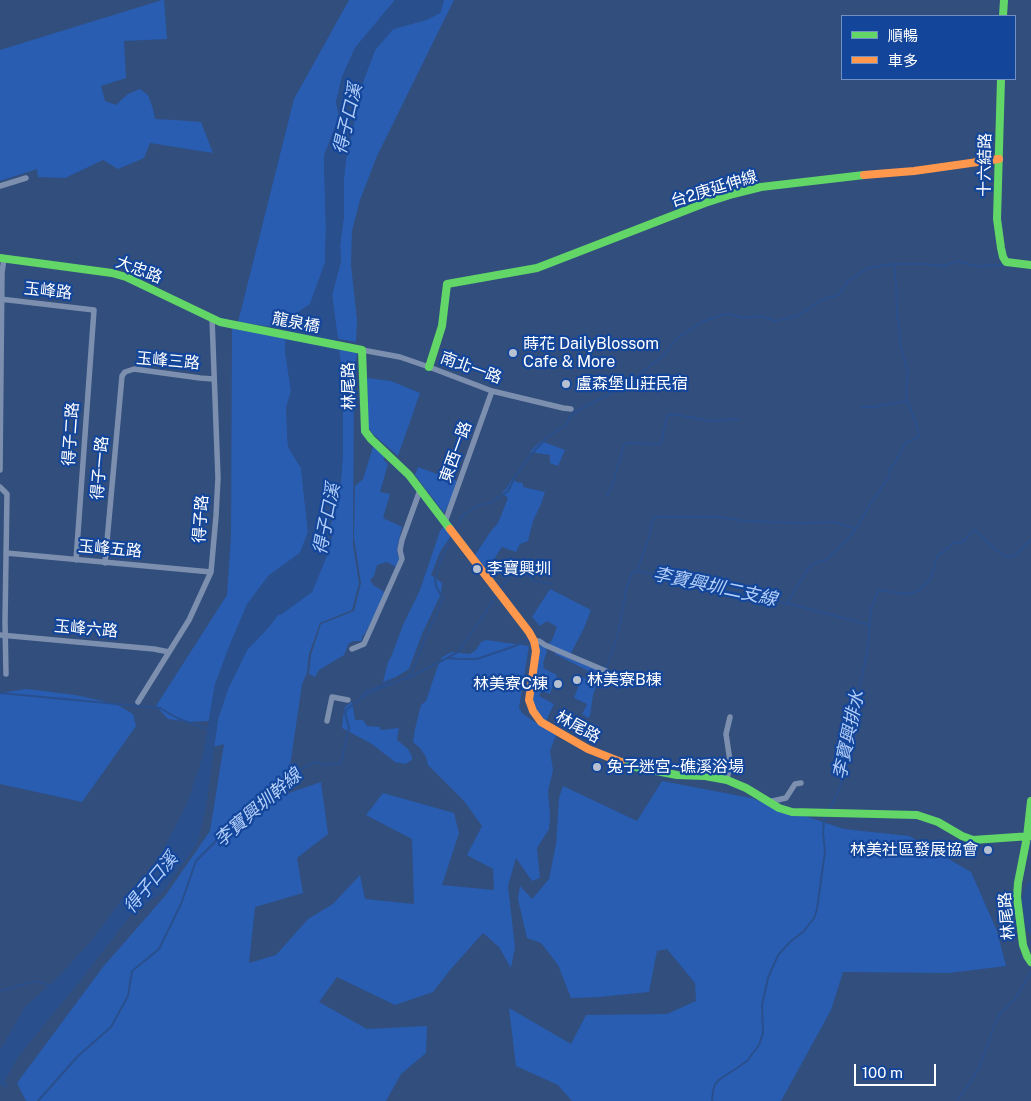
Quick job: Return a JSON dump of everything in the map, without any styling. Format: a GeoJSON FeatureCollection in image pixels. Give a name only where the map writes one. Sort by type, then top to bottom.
{"type":"FeatureCollection","features":[{"type":"Feature","properties":{"kind":"street"},"geometry":{"type":"LineString","coordinates":[[1004,0],[1004,15]]}},
{"type":"Feature","properties":{"kind":"street","name":"十六結路"},"geometry":{"type":"LineString","coordinates":[[1001,80],[997,220],[1001,251],[1006,262],[1031,265]]}},
{"type":"Feature","properties":{"kind":"street","name":"台2庚延伸線"},"geometry":{"type":"LineString","coordinates":[[429,367],[442,326],[447,284],[537,268],[704,203],[762,187],[914,171],[999,159]]}},
{"type":"Feature","properties":{"kind":"street"},"geometry":{"type":"LineString","coordinates":[[0,186],[26,178]]}},
{"type":"Feature","properties":{"kind":"street"},"geometry":{"type":"LineString","coordinates":[[0,470],[2,259]]}},
{"type":"Feature","properties":{"kind":"street","name":"大忠路"},"geometry":{"type":"LineString","coordinates":[[2,259],[112,273],[126,277],[212,318],[232,325]]}},
{"type":"Feature","properties":{"kind":"street","name":"玉峰路"},"geometry":{"type":"LineString","coordinates":[[1,299],[94,310]]}},
{"type":"Feature","properties":{"kind":"street","name":"得子二路"},"geometry":{"type":"LineString","coordinates":[[76,560],[94,310]]}},
{"type":"Feature","properties":{"kind":"street","name":"得子路"},"geometry":{"type":"LineString","coordinates":[[138,702],[190,620],[211,572],[218,478],[212,318]]}},
{"type":"Feature","properties":{"kind":"street","name":"龍泉橋"},"geometry":{"type":"LineString","coordinates":[[232,325],[359,349]]}},
{"type":"Feature","properties":{"kind":"street","name":"南北一路"},"geometry":{"type":"LineString","coordinates":[[359,349],[429,367],[492,391],[571,409]]}},
{"type":"Feature","properties":{"kind":"street","name":"林尾路"},"geometry":{"type":"LineString","coordinates":[[359,349],[365,431],[409,475],[529,632],[534,641],[536,651],[529,700],[533,711],[542,722],[588,749],[608,758],[635,767],[678,775],[705,776],[727,780],[746,788],[779,808],[792,812],[807,814],[861,812],[917,815],[938,822],[962,836],[974,840],[1029,837]]}},
{"type":"Feature","properties":{"kind":"street","name":"玉峰三路"},"geometry":{"type":"LineString","coordinates":[[122,376],[125,372],[134,369],[213,379]]}},
{"type":"Feature","properties":{"kind":"street","name":"得子一路"},"geometry":{"type":"LineString","coordinates":[[105,563],[122,376]]}},
{"type":"Feature","properties":{"kind":"street","name":"東西一路"},"geometry":{"type":"LineString","coordinates":[[445,522],[492,391]]}},
{"type":"Feature","properties":{"kind":"street"},"geometry":{"type":"LineString","coordinates":[[0,487],[7,494],[3,635],[6,674]]}},
{"type":"Feature","properties":{"kind":"street"},"geometry":{"type":"LineString","coordinates":[[352,649],[364,644],[402,559],[400,550],[402,540],[420,490]]}},
{"type":"Feature","properties":{"kind":"street","name":"玉峰五路"},"geometry":{"type":"LineString","coordinates":[[6,553],[211,572]]}},
{"type":"Feature","properties":{"kind":"street","name":"玉峰六路"},"geometry":{"type":"LineString","coordinates":[[3,635],[169,652]]}},
{"type":"Feature","properties":{"kind":"street"},"geometry":{"type":"LineString","coordinates":[[534,641],[539,641],[606,671]]}},
{"type":"Feature","properties":{"kind":"street"},"geometry":{"type":"LineString","coordinates":[[327,721],[332,698],[348,700]]}},
{"type":"Feature","properties":{"kind":"street"},"geometry":{"type":"LineString","coordinates":[[727,780],[730,761],[726,734],[730,717]]}},
{"type":"Feature","properties":{"kind":"street"},"geometry":{"type":"LineString","coordinates":[[768,802],[786,798],[795,784],[801,783]]}},
{"type":"Feature","properties":{"kind":"street","name":"林尾路"},"geometry":{"type":"LineString","coordinates":[[1031,801],[1029,837],[1018,883],[1017,896],[1023,945],[1031,962]]}},
{"type":"Feature","properties":{"kind":"shaded area"},"geometry":{"type":"Polygon","coordinates":[[[164,0],[167,39],[124,41],[126,78],[101,86],[105,101],[116,105],[128,94],[140,89],[148,95],[155,119],[201,122],[213,153],[150,143],[144,158],[118,169],[103,160],[65,178],[38,177],[37,169],[0,181],[0,50],[164,0]]]}},
{"type":"Feature","properties":{"kind":"shaded area"},"geometry":{"type":"Polygon","coordinates":[[[349,0],[395,0],[355,48],[342,77],[336,102],[339,116],[324,156],[325,263],[310,304],[287,320],[286,329],[238,322],[294,99],[349,0]]]}},
{"type":"Feature","properties":{"kind":"shaded area"},"geometry":{"type":"Polygon","coordinates":[[[444,0],[454,0],[377,156],[360,200],[352,231],[351,265],[357,320],[356,342],[338,339],[332,295],[341,261],[340,245],[344,216],[346,159],[363,82],[375,50],[393,29],[426,20],[440,13],[444,0]]]}},
{"type":"Feature","properties":{"kind":"shaded area"},"geometry":{"type":"Polygon","coordinates":[[[232,327],[286,339],[285,351],[291,391],[286,408],[288,447],[301,468],[308,532],[300,553],[268,576],[215,684],[209,721],[188,722],[168,719],[156,706],[227,595],[231,536],[232,327]]]}},
{"type":"Feature","properties":{"kind":"shaded area"},"geometry":{"type":"Polygon","coordinates":[[[339,348],[357,352],[354,380],[353,545],[359,583],[352,610],[320,623],[309,654],[307,673],[302,684],[286,794],[321,782],[328,834],[297,858],[303,893],[255,907],[249,963],[276,955],[308,919],[333,904],[360,875],[365,899],[414,904],[412,839],[366,815],[383,793],[454,813],[459,833],[442,885],[494,890],[493,869],[467,855],[482,826],[464,801],[428,765],[426,757],[413,742],[421,705],[426,701],[442,657],[452,652],[470,654],[476,650],[481,642],[486,640],[529,646],[519,708],[523,714],[556,735],[550,751],[553,770],[548,791],[549,829],[537,848],[540,878],[532,881],[516,858],[508,886],[515,947],[511,968],[499,947],[483,933],[433,992],[395,1005],[337,977],[319,1002],[367,1029],[427,1026],[426,1053],[401,1074],[386,1101],[26,1101],[17,1083],[103,967],[165,896],[210,831],[224,744],[214,747],[218,719],[228,689],[247,650],[308,582],[323,554],[341,480],[343,414],[339,348]]]}},
{"type":"Feature","properties":{"kind":"shaded area"},"geometry":{"type":"Polygon","coordinates":[[[367,378],[391,381],[420,393],[398,456],[373,434],[368,427],[367,378]]]}},
{"type":"Feature","properties":{"kind":"shaded area"},"geometry":{"type":"Polygon","coordinates":[[[541,441],[565,450],[558,466],[550,463],[550,455],[530,452],[541,441]]]}},
{"type":"Feature","properties":{"kind":"shaded area"},"geometry":{"type":"Polygon","coordinates":[[[373,447],[384,455],[384,460],[388,464],[380,492],[390,494],[383,518],[402,527],[397,553],[400,559],[396,567],[387,562],[377,565],[374,576],[370,580],[384,594],[362,637],[362,641],[349,643],[344,655],[319,670],[315,677],[309,674],[311,655],[321,624],[354,611],[361,583],[354,538],[355,486],[363,479],[373,447]]]}},
{"type":"Feature","properties":{"kind":"shaded area"},"geometry":{"type":"Polygon","coordinates":[[[418,467],[457,481],[444,513],[415,475],[418,467]]]}},
{"type":"Feature","properties":{"kind":"shaded area"},"geometry":{"type":"Polygon","coordinates":[[[513,478],[516,482],[523,483],[523,487],[545,492],[533,521],[528,541],[520,544],[516,552],[502,547],[487,570],[475,555],[498,523],[508,498],[502,493],[513,478]]]}},
{"type":"Feature","properties":{"kind":"shaded area"},"geometry":{"type":"Polygon","coordinates":[[[444,526],[451,536],[440,552],[431,575],[442,583],[441,594],[422,634],[409,669],[383,682],[388,662],[420,590],[440,531],[444,526]]]}},
{"type":"Feature","properties":{"kind":"shaded area"},"geometry":{"type":"Polygon","coordinates":[[[550,589],[591,610],[570,655],[548,645],[557,627],[547,621],[540,626],[532,617],[550,589]]]}},
{"type":"Feature","properties":{"kind":"shaded area"},"geometry":{"type":"Polygon","coordinates":[[[537,644],[545,647],[547,651],[543,668],[557,675],[550,694],[542,691],[539,696],[554,704],[546,721],[540,717],[530,700],[537,644]]]}},
{"type":"Feature","properties":{"kind":"shaded area"},"geometry":{"type":"Polygon","coordinates":[[[555,651],[602,670],[593,695],[590,716],[588,718],[582,714],[587,704],[574,698],[582,677],[592,682],[596,675],[555,654],[555,651]]]}},
{"type":"Feature","properties":{"kind":"shaded area"},"geometry":{"type":"Polygon","coordinates":[[[27,689],[75,695],[116,704],[133,714],[136,726],[82,802],[0,784],[0,693],[27,689]]]}},
{"type":"Feature","properties":{"kind":"shaded area"},"geometry":{"type":"Polygon","coordinates":[[[352,702],[355,720],[363,720],[367,726],[380,727],[381,730],[399,728],[397,740],[408,749],[412,760],[405,764],[395,762],[372,744],[342,728],[345,707],[352,702]]]}},
{"type":"Feature","properties":{"kind":"shaded area"},"geometry":{"type":"Polygon","coordinates":[[[662,781],[751,798],[844,829],[909,836],[971,872],[997,931],[1006,966],[949,973],[843,972],[831,1010],[781,1101],[572,1101],[558,1085],[516,1066],[509,1008],[571,1044],[586,1015],[667,1014],[696,1001],[695,983],[667,949],[657,951],[649,992],[571,998],[558,965],[541,943],[527,938],[518,899],[520,886],[532,899],[549,879],[556,844],[559,798],[563,786],[637,821],[662,781]]]}},
{"type":"Feature","properties":{"kind":"water"},"geometry":{"type":"Polygon","coordinates":[[[395,0],[444,0],[440,13],[426,20],[393,29],[375,50],[363,82],[346,159],[344,216],[340,245],[341,261],[332,295],[341,366],[343,454],[341,480],[323,554],[308,582],[247,650],[228,689],[218,719],[206,808],[197,844],[163,892],[130,916],[18,1057],[5,1081],[8,1088],[0,1085],[0,1050],[24,1008],[60,975],[91,941],[122,899],[152,870],[187,804],[203,755],[215,684],[247,604],[268,576],[300,553],[308,532],[301,468],[288,447],[286,408],[291,391],[285,351],[287,320],[310,304],[325,263],[324,158],[339,116],[336,102],[342,77],[355,48],[395,0]]]}},
{"type":"Feature","properties":{"kind":"waterway","name":"李寶興圳幹線"},"geometry":{"type":"LineString","coordinates":[[455,532],[462,516],[479,505],[490,503],[508,491],[515,477],[530,456],[547,437],[566,425],[570,417],[577,411],[626,385],[664,355],[676,339],[702,322],[729,314],[744,318],[761,316],[775,321],[798,316],[818,302],[836,296],[848,281],[872,267],[894,264],[943,266],[958,261],[975,266],[1006,265]]}},
{"type":"Feature","properties":{"kind":"waterway"},"geometry":{"type":"LineString","coordinates":[[637,571],[654,517],[719,517],[745,521],[801,523],[834,522],[856,529],[870,504],[889,477],[890,468],[895,463],[905,443],[919,437],[916,423],[907,401],[908,373],[900,344],[894,264]]}},
{"type":"Feature","properties":{"kind":"waterway"},"geometry":{"type":"LineString","coordinates":[[862,407],[906,401]]}},
{"type":"Feature","properties":{"kind":"waterway"},"geometry":{"type":"LineString","coordinates":[[607,496],[612,486],[624,445],[627,443],[661,444],[667,416],[673,414],[710,421],[739,419]]}},
{"type":"Feature","properties":{"kind":"waterway"},"geometry":{"type":"LineString","coordinates":[[450,522],[456,530]]}},
{"type":"Feature","properties":{"kind":"waterway"},"geometry":{"type":"LineString","coordinates":[[787,603],[808,569],[815,563],[826,560],[856,529]]}},
{"type":"Feature","properties":{"kind":"waterway","name":"李寶興排水"},"geometry":{"type":"LineString","coordinates":[[829,810],[838,793],[845,770],[851,727],[868,649],[871,609],[878,592],[880,590],[910,594],[919,590],[929,581],[937,557],[953,543],[963,542],[973,530],[1006,557],[1014,556],[1031,540]]}},
{"type":"Feature","properties":{"kind":"waterway","name":"李寶興圳幹線"},"geometry":{"type":"LineString","coordinates":[[38,1101],[78,1056],[111,1027],[128,996],[132,971],[159,949],[181,904],[196,861],[221,836],[301,769],[315,762],[325,765],[341,763],[349,728],[345,712],[347,709],[374,691],[408,677],[413,670],[443,599],[436,586],[435,579],[441,559],[453,536]]}},
{"type":"Feature","properties":{"kind":"waterway","name":"得子口溪"},"geometry":{"type":"LineString","coordinates":[[279,610],[308,589],[327,537]]}},
{"type":"Feature","properties":{"kind":"waterway"},"geometry":{"type":"LineString","coordinates":[[499,589],[516,571],[535,581],[552,584]]}},
{"type":"Feature","properties":{"kind":"waterway","name":"李寶興圳二支線"},"geometry":{"type":"LineString","coordinates":[[603,668],[608,664],[619,630],[626,590],[632,572],[637,571],[790,604],[870,625]]}},
{"type":"Feature","properties":{"kind":"waterway"},"geometry":{"type":"LineString","coordinates":[[447,658],[458,652],[497,593]]}},
{"type":"Feature","properties":{"kind":"waterway","name":"李寶興圳二支線"},"geometry":{"type":"LineString","coordinates":[[406,679],[447,658],[477,659],[515,646],[529,639]]}},
{"type":"Feature","properties":{"kind":"waterway","name":"李寶興圳幹線"},"geometry":{"type":"LineString","coordinates":[[362,696],[366,692],[391,681]]}},
{"type":"Feature","properties":{"kind":"waterway"},"geometry":{"type":"LineString","coordinates":[[0,693],[160,708],[179,719],[210,730]]}},
{"type":"Feature","properties":{"kind":"waterway","name":"李寶興排水"},"geometry":{"type":"LineString","coordinates":[[712,1101],[715,1084],[747,1061],[759,1045],[763,1033],[762,1005],[768,978],[774,964],[779,954],[804,931],[814,918],[817,909],[825,851],[823,833],[824,820],[827,814]]}},
{"type":"Feature","properties":{"kind":"waterway"},"geometry":{"type":"LineString","coordinates":[[1031,886],[1027,900],[1031,928]]}},
{"type":"Feature","properties":{"kind":"waterway"},"geometry":{"type":"LineString","coordinates":[[957,1101],[980,1066],[999,1015],[1015,999],[1031,972]]}},
{"type":"Feature","properties":{"kind":"waterway"},"geometry":{"type":"LineString","coordinates":[[0,991],[32,982],[40,982],[51,986]]}},
{"type":"Feature","properties":{"kind":"traffic: fast"},"geometry":{"type":"LineString","coordinates":[[1003,15],[1004,0]]}},
{"type":"Feature","properties":{"kind":"traffic: fast"},"geometry":{"type":"LineString","coordinates":[[1001,80],[997,219],[1001,248],[1006,262],[1031,265]]}},
{"type":"Feature","properties":{"kind":"traffic: fast"},"geometry":{"type":"LineString","coordinates":[[429,367],[442,326],[447,284],[537,268],[733,194],[761,187],[864,175]]}},
{"type":"Feature","properties":{"kind":"traffic: fast"},"geometry":{"type":"LineString","coordinates":[[0,258],[112,273],[126,277],[220,322],[362,350],[365,431],[409,475],[450,529]]}},
{"type":"Feature","properties":{"kind":"traffic: fast"},"geometry":{"type":"LineString","coordinates":[[621,762],[635,767],[677,775],[705,776],[727,780],[746,788],[779,808],[792,812],[917,815],[938,822],[973,840],[1031,836]]}},
{"type":"Feature","properties":{"kind":"traffic: fast"},"geometry":{"type":"LineString","coordinates":[[1031,801],[1017,897],[1023,945],[1031,962]]}},
{"type":"Feature","properties":{"kind":"traffic: slow"},"geometry":{"type":"LineString","coordinates":[[864,175],[914,171],[999,159]]}},
{"type":"Feature","properties":{"kind":"traffic: slow"},"geometry":{"type":"LineString","coordinates":[[450,529],[534,641],[536,651],[529,700],[533,711],[541,722],[588,749],[621,762]]}},
{"type":"Feature","properties":{"kind":"place","name":"蒔花 DailyBlossom Cafe & More"},"geometry":{"type":"Point","coordinates":[513,353]}},
{"type":"Feature","properties":{"kind":"place","name":"盧森堡山莊民宿"},"geometry":{"type":"Point","coordinates":[566,384]}},
{"type":"Feature","properties":{"kind":"place","name":"李寶興圳"},"geometry":{"type":"Point","coordinates":[477,569]}},
{"type":"Feature","properties":{"kind":"place","name":"林美寮B棟"},"geometry":{"type":"Point","coordinates":[577,680]}},
{"type":"Feature","properties":{"kind":"place","name":"林美寮C棟"},"geometry":{"type":"Point","coordinates":[558,684]}},
{"type":"Feature","properties":{"kind":"place","name":"兔子迷宮~礁溪浴場"},"geometry":{"type":"Point","coordinates":[597,767]}},
{"type":"Feature","properties":{"kind":"place","name":"林美社區發展協會"},"geometry":{"type":"Point","coordinates":[988,850]}}]}
